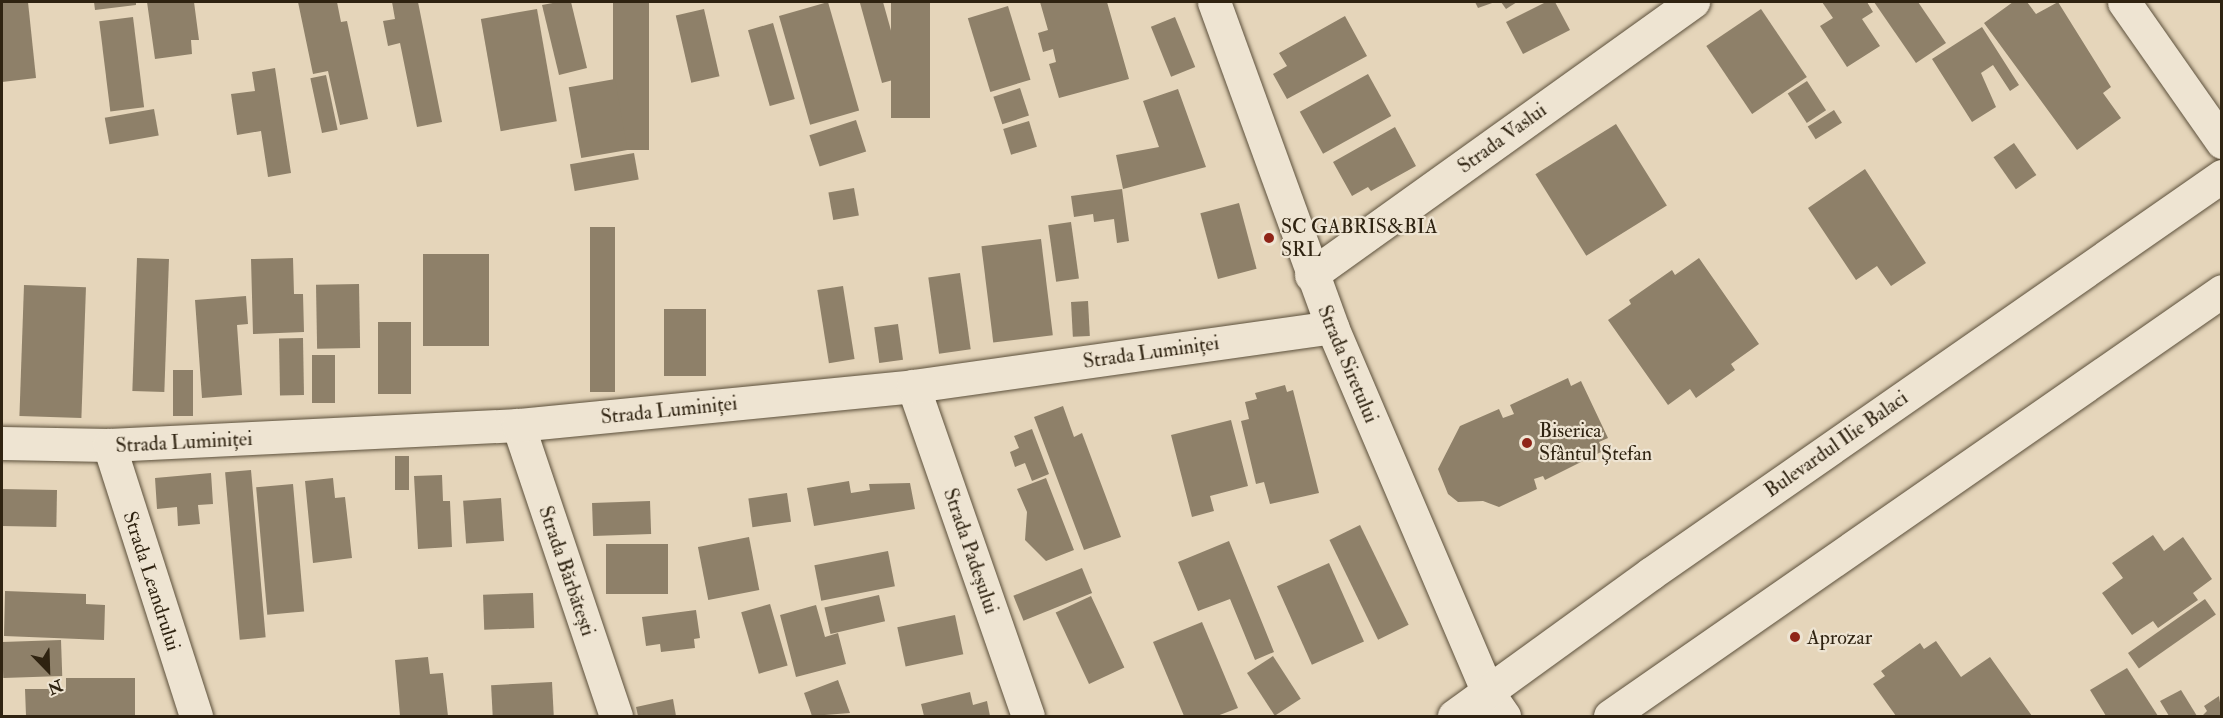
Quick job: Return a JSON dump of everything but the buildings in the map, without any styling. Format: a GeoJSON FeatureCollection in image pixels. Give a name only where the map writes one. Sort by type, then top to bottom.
{"type":"FeatureCollection","features":[{"type":"Feature","properties":{"kind":"street","name":"Strada Siretului"},"geometry":{"type":"LineString","coordinates":[[1214,2],[1311,275],[1496,705]]}},
{"type":"Feature","properties":{"kind":"street","name":"Strada Vaslui"},"geometry":{"type":"LineString","coordinates":[[1311,275],[1693,2]]}},
{"type":"Feature","properties":{"kind":"street"},"geometry":{"type":"LineString","coordinates":[[2124,2],[2222,142]]}},
{"type":"Feature","properties":{"kind":"street","name":"Bulevardul Ilie Balaci"},"geometry":{"type":"LineString","coordinates":[[1454,717],[1496,705],[1650,574],[2222,176]]}},
{"type":"Feature","properties":{"kind":"street"},"geometry":{"type":"LineString","coordinates":[[1610,717],[2222,291]]}},
{"type":"Feature","properties":{"kind":"street","name":"Strada Luminiței"},"geometry":{"type":"LineString","coordinates":[[2,443],[109,446],[518,425],[913,386],[1332,327]]}},
{"type":"Feature","properties":{"kind":"street","name":"Strada Padeșului"},"geometry":{"type":"LineString","coordinates":[[913,386],[1028,717]]}},
{"type":"Feature","properties":{"kind":"street","name":"Strada Bărbătești"},"geometry":{"type":"LineString","coordinates":[[518,425],[616,717]]}},
{"type":"Feature","properties":{"kind":"street","name":"Strada Leandrului"},"geometry":{"type":"LineString","coordinates":[[109,446],[196,717]]}},
{"type":"Feature","properties":{"kind":"place","name":"SC GABRIS&BIA SRL"},"geometry":{"type":"Point","coordinates":[1269,238]}},
{"type":"Feature","properties":{"kind":"place","name":"Biserica Sfântul Ștefan"},"geometry":{"type":"Point","coordinates":[1527,443]}},
{"type":"Feature","properties":{"kind":"place","name":"Aprozar"},"geometry":{"type":"Point","coordinates":[1795,637]}}]}
